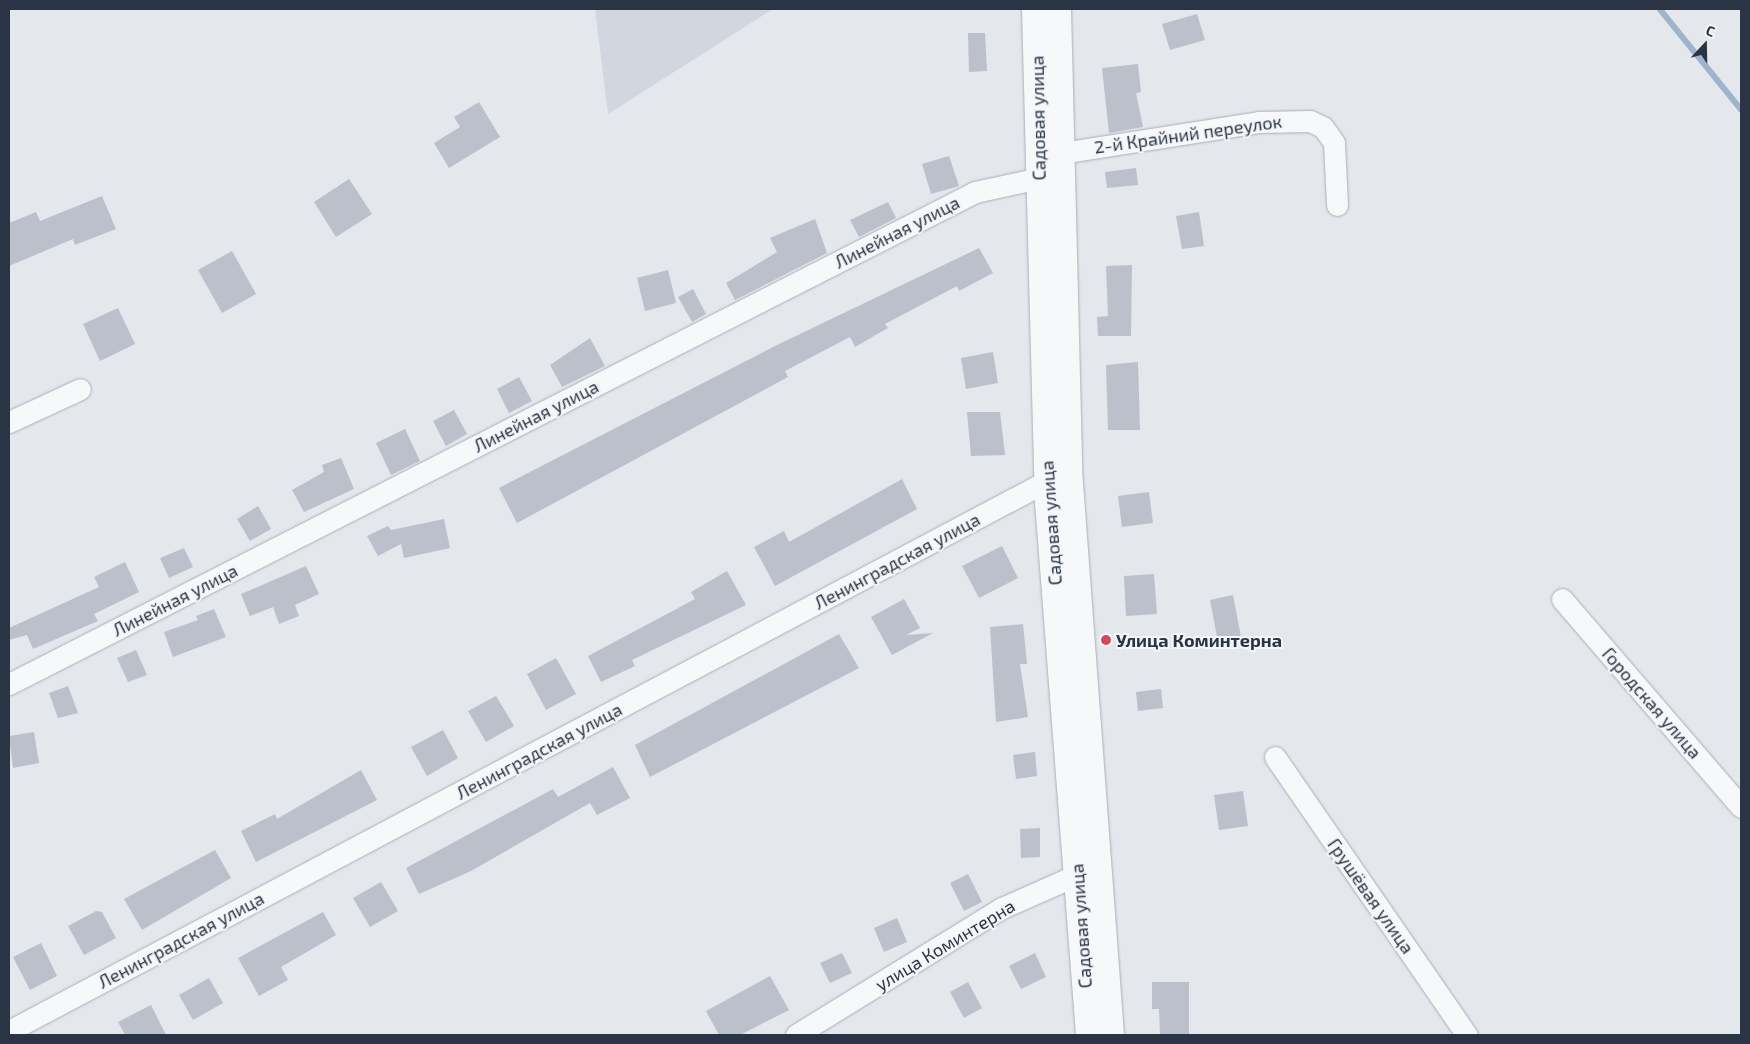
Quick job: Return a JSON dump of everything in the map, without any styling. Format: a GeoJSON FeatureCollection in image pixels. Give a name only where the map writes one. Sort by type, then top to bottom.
{"type":"FeatureCollection","features":[{"type":"Feature","properties":{"kind":"street","name":"Садовая улица"},"geometry":{"type":"LineString","coordinates":[[1035,9],[1039,178],[1058,475],[1088,870],[1111,1035]]}},
{"type":"Feature","properties":{"kind":"street","name":"Садовая улица"},"geometry":{"type":"LineString","coordinates":[[1058,9],[1061,152],[1058,475]]}},
{"type":"Feature","properties":{"kind":"street","name":"2-й Крайний переулок"},"geometry":{"type":"LineString","coordinates":[[1061,152],[1259,122],[1310,121],[1322,127],[1334,142],[1337,205]]}},
{"type":"Feature","properties":{"kind":"street"},"geometry":{"type":"LineString","coordinates":[[1039,178],[1061,152]]}},
{"type":"Feature","properties":{"kind":"street","name":"Линейная улица"},"geometry":{"type":"LineString","coordinates":[[9,684],[975,192],[1039,178]]}},
{"type":"Feature","properties":{"kind":"street"},"geometry":{"type":"LineString","coordinates":[[9,422],[80,389]]}},
{"type":"Feature","properties":{"kind":"street","name":"Ленинградская улица"},"geometry":{"type":"LineString","coordinates":[[9,1031],[1058,475]]}},
{"type":"Feature","properties":{"kind":"street","name":"Городская улица"},"geometry":{"type":"LineString","coordinates":[[1562,599],[1741,808]]}},
{"type":"Feature","properties":{"kind":"street","name":"Грушёвая улица"},"geometry":{"type":"LineString","coordinates":[[1275,757],[1467,1035]]}},
{"type":"Feature","properties":{"kind":"street","name":"Садовая улица"},"geometry":{"type":"LineString","coordinates":[[1088,870],[1089,1035]]}},
{"type":"Feature","properties":{"kind":"street","name":"улица Коминтерна"},"geometry":{"type":"LineString","coordinates":[[796,1035],[1002,908],[1088,870]]}},
{"type":"Feature","properties":{"kind":"shaded area"},"geometry":{"type":"Polygon","coordinates":[[[595,9],[773,9],[608,114],[595,9]]]}},
{"type":"Feature","properties":{"kind":"building"},"geometry":{"type":"Polygon","coordinates":[[[1197,14],[1205,40],[1170,50],[1162,24],[1197,14]]]}},
{"type":"Feature","properties":{"kind":"building"},"geometry":{"type":"Polygon","coordinates":[[[968,33],[985,33],[987,71],[969,72],[968,33]]]}},
{"type":"Feature","properties":{"kind":"building"},"geometry":{"type":"Polygon","coordinates":[[[1138,64],[1141,92],[1136,93],[1143,127],[1109,133],[1102,68],[1138,64]]]}},
{"type":"Feature","properties":{"kind":"building"},"geometry":{"type":"Polygon","coordinates":[[[479,102],[500,137],[449,168],[434,143],[460,127],[454,117],[479,102]]]}},
{"type":"Feature","properties":{"kind":"building"},"geometry":{"type":"Polygon","coordinates":[[[949,156],[959,186],[931,194],[922,164],[949,156]]]}},
{"type":"Feature","properties":{"kind":"building"},"geometry":{"type":"Polygon","coordinates":[[[1136,168],[1138,185],[1107,188],[1105,172],[1136,168]]]}},
{"type":"Feature","properties":{"kind":"building"},"geometry":{"type":"Polygon","coordinates":[[[349,179],[372,214],[336,237],[314,202],[349,179]]]}},
{"type":"Feature","properties":{"kind":"building"},"geometry":{"type":"Polygon","coordinates":[[[102,196],[116,229],[75,245],[73,239],[9,266],[9,223],[36,212],[40,221],[102,196]]]}},
{"type":"Feature","properties":{"kind":"building"},"geometry":{"type":"Polygon","coordinates":[[[888,202],[896,218],[859,237],[850,220],[888,202]]]}},
{"type":"Feature","properties":{"kind":"building"},"geometry":{"type":"Polygon","coordinates":[[[1199,212],[1204,246],[1182,249],[1176,216],[1199,212]]]}},
{"type":"Feature","properties":{"kind":"building"},"geometry":{"type":"Polygon","coordinates":[[[815,219],[827,253],[735,300],[726,283],[777,252],[770,238],[815,219]]]}},
{"type":"Feature","properties":{"kind":"building"},"geometry":{"type":"Polygon","coordinates":[[[979,248],[993,273],[959,291],[957,286],[885,324],[888,328],[855,347],[850,337],[785,371],[788,377],[517,523],[499,488],[773,347],[979,248]]]}},
{"type":"Feature","properties":{"kind":"building"},"geometry":{"type":"Polygon","coordinates":[[[232,251],[256,294],[222,313],[198,270],[232,251]]]}},
{"type":"Feature","properties":{"kind":"building"},"geometry":{"type":"Polygon","coordinates":[[[1132,265],[1131,336],[1098,336],[1097,317],[1108,316],[1106,266],[1132,265]]]}},
{"type":"Feature","properties":{"kind":"building"},"geometry":{"type":"Polygon","coordinates":[[[668,270],[676,303],[645,311],[637,278],[668,270]]]}},
{"type":"Feature","properties":{"kind":"building"},"geometry":{"type":"Polygon","coordinates":[[[693,289],[706,314],[692,322],[678,297],[693,289]]]}},
{"type":"Feature","properties":{"kind":"building"},"geometry":{"type":"Polygon","coordinates":[[[118,308],[135,344],[100,361],[83,324],[118,308]]]}},
{"type":"Feature","properties":{"kind":"building"},"geometry":{"type":"Polygon","coordinates":[[[590,338],[605,366],[562,387],[550,365],[590,338]]]}},
{"type":"Feature","properties":{"kind":"building"},"geometry":{"type":"Polygon","coordinates":[[[993,352],[998,383],[966,389],[961,358],[993,352]]]}},
{"type":"Feature","properties":{"kind":"building"},"geometry":{"type":"Polygon","coordinates":[[[1138,362],[1140,430],[1108,430],[1106,365],[1138,362]]]}},
{"type":"Feature","properties":{"kind":"building"},"geometry":{"type":"Polygon","coordinates":[[[519,377],[532,401],[509,413],[497,389],[519,377]]]}},
{"type":"Feature","properties":{"kind":"building"},"geometry":{"type":"Polygon","coordinates":[[[454,410],[467,434],[446,446],[433,421],[454,410]]]}},
{"type":"Feature","properties":{"kind":"building"},"geometry":{"type":"Polygon","coordinates":[[[967,412],[1000,412],[1005,455],[971,456],[967,412]]]}},
{"type":"Feature","properties":{"kind":"building"},"geometry":{"type":"Polygon","coordinates":[[[405,429],[420,461],[391,475],[376,443],[405,429]]]}},
{"type":"Feature","properties":{"kind":"building"},"geometry":{"type":"Polygon","coordinates":[[[341,458],[354,489],[304,512],[292,490],[324,472],[322,465],[341,458]]]}},
{"type":"Feature","properties":{"kind":"building"},"geometry":{"type":"Polygon","coordinates":[[[902,479],[917,509],[775,586],[754,547],[784,531],[789,542],[902,479]]]}},
{"type":"Feature","properties":{"kind":"building"},"geometry":{"type":"Polygon","coordinates":[[[1149,492],[1153,523],[1122,527],[1118,496],[1149,492]]]}},
{"type":"Feature","properties":{"kind":"building"},"geometry":{"type":"Polygon","coordinates":[[[258,506],[271,529],[250,541],[237,519],[258,506]]]}},
{"type":"Feature","properties":{"kind":"building"},"geometry":{"type":"Polygon","coordinates":[[[444,519],[450,548],[404,558],[401,544],[378,556],[367,536],[388,526],[391,530],[444,519]]]}},
{"type":"Feature","properties":{"kind":"building"},"geometry":{"type":"Polygon","coordinates":[[[1002,546],[1018,578],[979,598],[962,566],[1002,546]]]}},
{"type":"Feature","properties":{"kind":"building"},"geometry":{"type":"Polygon","coordinates":[[[184,548],[193,567],[169,578],[160,558],[184,548]]]}},
{"type":"Feature","properties":{"kind":"building"},"geometry":{"type":"Polygon","coordinates":[[[125,562],[139,592],[94,614],[98,621],[33,649],[27,635],[9,640],[9,628],[99,587],[94,577],[125,562]]]}},
{"type":"Feature","properties":{"kind":"building"},"geometry":{"type":"Polygon","coordinates":[[[306,566],[319,594],[295,605],[299,616],[279,624],[273,607],[250,616],[241,594],[306,566]]]}},
{"type":"Feature","properties":{"kind":"building"},"geometry":{"type":"Polygon","coordinates":[[[727,571],[746,605],[632,660],[635,666],[601,682],[588,656],[695,599],[691,592],[727,571]]]}},
{"type":"Feature","properties":{"kind":"building"},"geometry":{"type":"Polygon","coordinates":[[[1154,574],[1157,614],[1126,616],[1124,576],[1154,574]]]}},
{"type":"Feature","properties":{"kind":"building"},"geometry":{"type":"Polygon","coordinates":[[[1233,595],[1241,637],[1218,642],[1210,600],[1233,595]]]}},
{"type":"Feature","properties":{"kind":"building"},"geometry":{"type":"Polygon","coordinates":[[[904,599],[920,628],[906,635],[933,633],[892,655],[871,617],[904,599]]]}},
{"type":"Feature","properties":{"kind":"building"},"geometry":{"type":"Polygon","coordinates":[[[214,609],[226,637],[173,657],[164,632],[198,620],[196,616],[214,609]]]}},
{"type":"Feature","properties":{"kind":"building"},"geometry":{"type":"Polygon","coordinates":[[[1023,624],[1027,664],[1020,664],[1028,717],[996,722],[990,627],[1023,624]]]}},
{"type":"Feature","properties":{"kind":"building"},"geometry":{"type":"Polygon","coordinates":[[[839,634],[859,668],[650,777],[635,745],[839,634]]]}},
{"type":"Feature","properties":{"kind":"building"},"geometry":{"type":"Polygon","coordinates":[[[136,650],[147,675],[128,682],[117,658],[136,650]]]}},
{"type":"Feature","properties":{"kind":"building"},"geometry":{"type":"Polygon","coordinates":[[[556,658],[576,694],[546,710],[527,674],[556,658]]]}},
{"type":"Feature","properties":{"kind":"building"},"geometry":{"type":"Polygon","coordinates":[[[68,686],[78,713],[58,718],[49,693],[68,686]]]}},
{"type":"Feature","properties":{"kind":"building"},"geometry":{"type":"Polygon","coordinates":[[[1161,689],[1163,708],[1138,711],[1136,692],[1161,689]]]}},
{"type":"Feature","properties":{"kind":"building"},"geometry":{"type":"Polygon","coordinates":[[[496,696],[514,726],[486,742],[468,711],[496,696]]]}},
{"type":"Feature","properties":{"kind":"building"},"geometry":{"type":"Polygon","coordinates":[[[443,730],[458,758],[427,776],[411,747],[443,730]]]}},
{"type":"Feature","properties":{"kind":"building"},"geometry":{"type":"Polygon","coordinates":[[[34,732],[39,763],[13,768],[9,736],[34,732]]]}},
{"type":"Feature","properties":{"kind":"building"},"geometry":{"type":"Polygon","coordinates":[[[1035,752],[1037,776],[1016,779],[1013,755],[1035,752]]]}},
{"type":"Feature","properties":{"kind":"building"},"geometry":{"type":"Polygon","coordinates":[[[613,767],[630,798],[597,815],[590,803],[471,871],[419,894],[406,868],[553,789],[558,797],[613,767]]]}},
{"type":"Feature","properties":{"kind":"building"},"geometry":{"type":"Polygon","coordinates":[[[361,770],[377,800],[256,862],[241,831],[275,814],[277,819],[361,770]]]}},
{"type":"Feature","properties":{"kind":"building"},"geometry":{"type":"Polygon","coordinates":[[[1243,791],[1248,826],[1219,830],[1214,795],[1243,791]]]}},
{"type":"Feature","properties":{"kind":"building"},"geometry":{"type":"Polygon","coordinates":[[[1040,828],[1040,857],[1021,858],[1020,829],[1040,828]]]}},
{"type":"Feature","properties":{"kind":"building"},"geometry":{"type":"Polygon","coordinates":[[[215,850],[231,878],[142,930],[124,899],[215,850]]]}},
{"type":"Feature","properties":{"kind":"building"},"geometry":{"type":"Polygon","coordinates":[[[968,874],[982,902],[964,911],[950,883],[968,874]]]}},
{"type":"Feature","properties":{"kind":"building"},"geometry":{"type":"Polygon","coordinates":[[[381,882],[398,911],[370,927],[353,898],[381,882]]]}},
{"type":"Feature","properties":{"kind":"building"},"geometry":{"type":"Polygon","coordinates":[[[96,911],[102,912],[116,938],[84,955],[68,926],[96,911]]]}},
{"type":"Feature","properties":{"kind":"building"},"geometry":{"type":"Polygon","coordinates":[[[323,912],[336,935],[281,967],[288,980],[259,996],[238,958],[323,912]]]}},
{"type":"Feature","properties":{"kind":"building"},"geometry":{"type":"Polygon","coordinates":[[[897,918],[907,942],[884,952],[874,928],[897,918]]]}},
{"type":"Feature","properties":{"kind":"building"},"geometry":{"type":"Polygon","coordinates":[[[41,943],[57,976],[30,990],[13,957],[41,943]]]}},
{"type":"Feature","properties":{"kind":"building"},"geometry":{"type":"Polygon","coordinates":[[[842,953],[852,973],[830,983],[820,963],[842,953]]]}},
{"type":"Feature","properties":{"kind":"building"},"geometry":{"type":"Polygon","coordinates":[[[1035,953],[1046,977],[1021,989],[1009,966],[1035,953]]]}},
{"type":"Feature","properties":{"kind":"building"},"geometry":{"type":"Polygon","coordinates":[[[770,976],[789,1010],[740,1035],[719,1035],[706,1011],[770,976]]]}},
{"type":"Feature","properties":{"kind":"building"},"geometry":{"type":"Polygon","coordinates":[[[209,978],[223,1003],[193,1020],[179,995],[209,978]]]}},
{"type":"Feature","properties":{"kind":"building"},"geometry":{"type":"Polygon","coordinates":[[[968,982],[982,1008],[964,1018],[950,992],[968,982]]]}},
{"type":"Feature","properties":{"kind":"building"},"geometry":{"type":"Polygon","coordinates":[[[1152,982],[1189,982],[1189,1035],[1160,1035],[1159,1009],[1152,1009],[1152,982]]]}},
{"type":"Feature","properties":{"kind":"building"},"geometry":{"type":"Polygon","coordinates":[[[151,1005],[166,1035],[125,1035],[118,1022],[151,1005]]]}},
{"type":"Feature","properties":{"kind":"waterway"},"geometry":{"type":"LineString","coordinates":[[1660,9],[1741,109]]}},
{"type":"Feature","properties":{"kind":"place","name":"Улица Коминтерна"},"geometry":{"type":"Point","coordinates":[1106,640]}}]}
